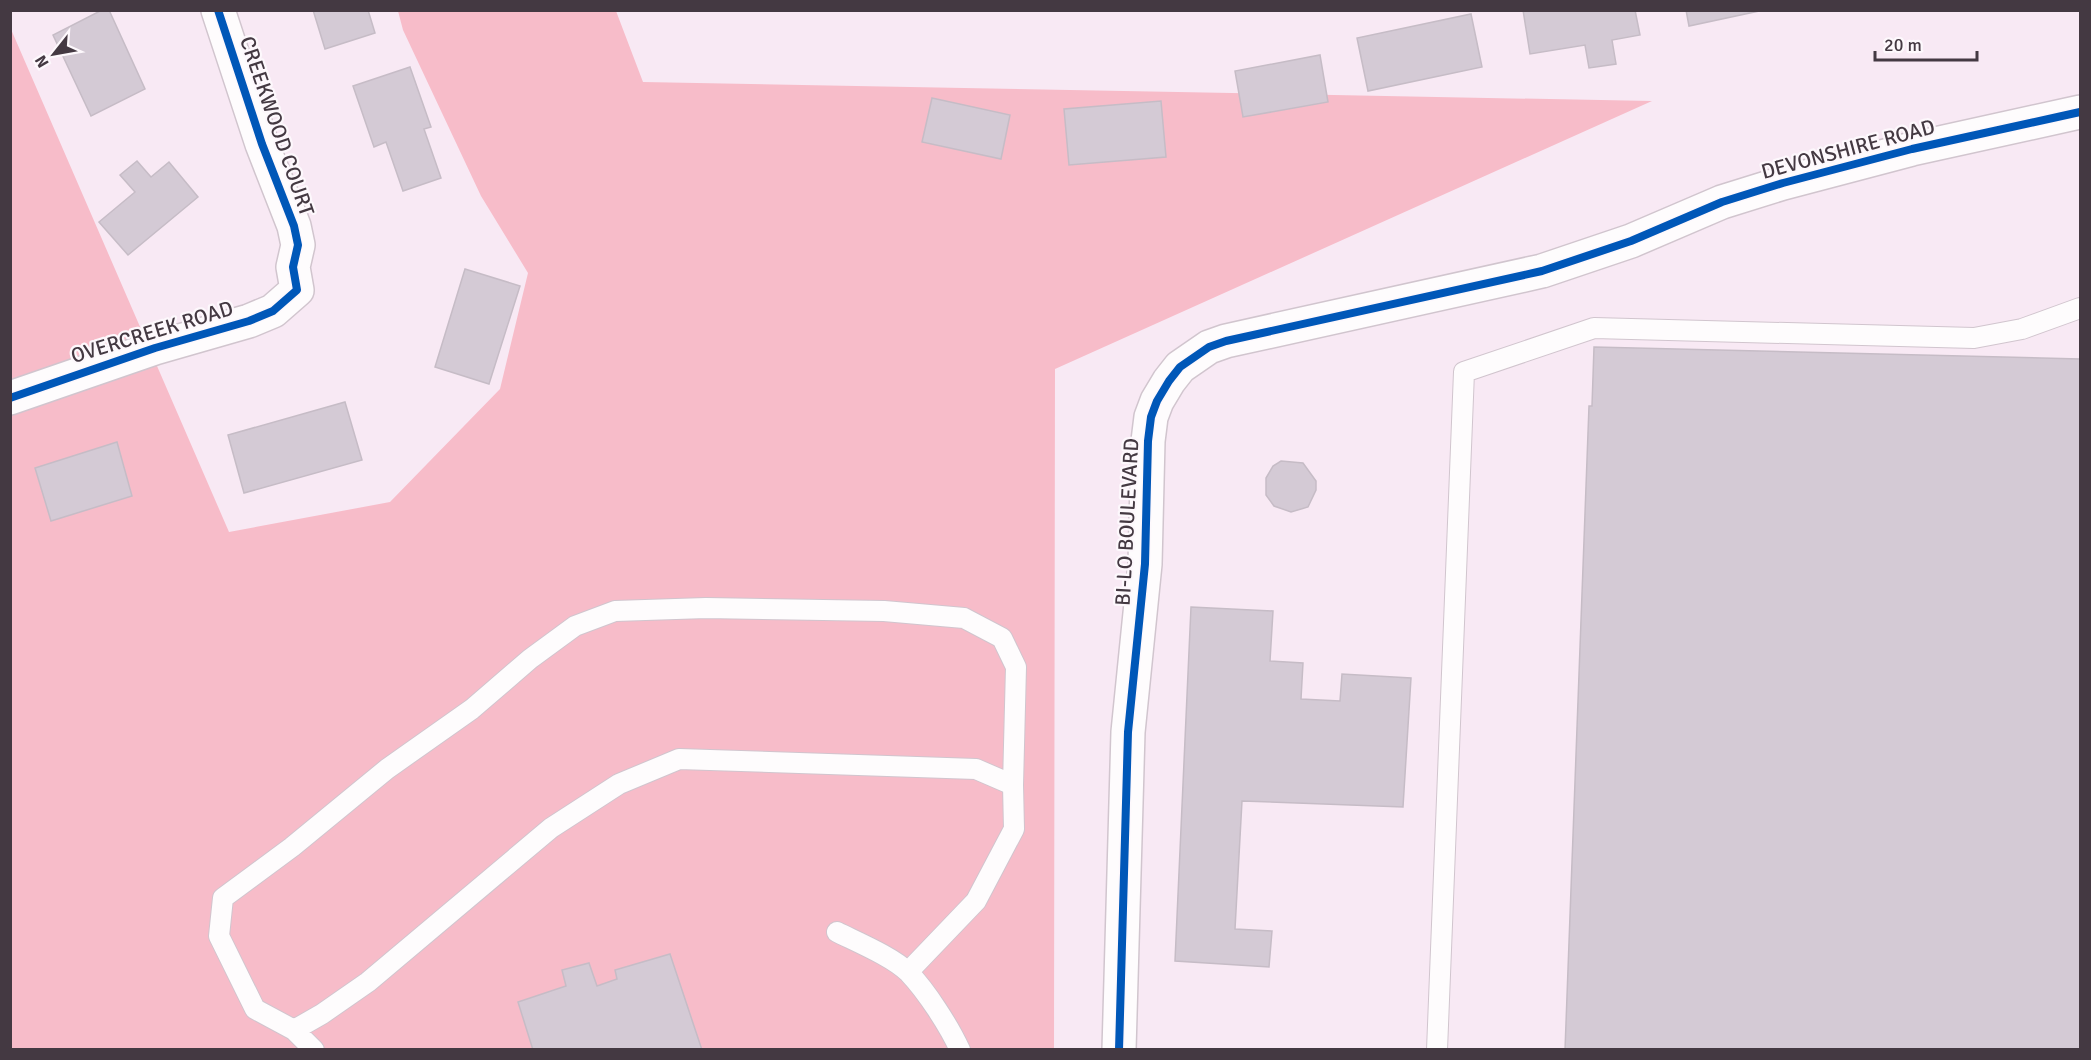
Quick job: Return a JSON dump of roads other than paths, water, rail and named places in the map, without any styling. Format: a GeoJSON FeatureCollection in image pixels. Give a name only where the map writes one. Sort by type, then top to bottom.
{"type":"FeatureCollection","features":[{"type":"Feature","properties":{"kind":"street","name":"CREEKWOOD COURT"},"geometry":{"type":"LineString","coordinates":[[218,10],[262,144],[294,226],[298,245],[293,267],[297,290]]}},
{"type":"Feature","properties":{"kind":"street","name":"DEVONSHIRE ROAD"},"geometry":{"type":"LineString","coordinates":[[1631,241],[1722,202],[1783,183],[1912,149],[2080,112]]}},
{"type":"Feature","properties":{"kind":"street","name":"BI-LO BOULEVARD"},"geometry":{"type":"LineString","coordinates":[[1119,1050],[1128,732],[1145,564],[1148,441],[1157,401],[1169,381],[1180,368],[1209,347],[1226,341],[1542,271],[1631,241]]}},
{"type":"Feature","properties":{"kind":"street","name":"OVERCREEK ROAD"},"geometry":{"type":"LineString","coordinates":[[10,398],[155,348],[249,321],[273,311],[297,290]]}},
{"type":"Feature","properties":{"kind":"lane"},"geometry":{"type":"LineString","coordinates":[[1437,1050],[1464,372],[1594,328],[1974,338],[2022,329],[2080,308]]}},
{"type":"Feature","properties":{"kind":"lane"},"geometry":{"type":"LineString","coordinates":[[314,1050],[294,1030],[255,1009],[219,936],[224,898],[292,847],[387,769],[472,709],[530,659],[575,626],[615,611],[706,608],[884,611],[964,618],[1002,638],[1016,667],[1014,829],[976,901],[908,972]]}},
{"type":"Feature","properties":{"kind":"lane"},"geometry":{"type":"LineString","coordinates":[[294,1030],[322,1014],[368,982],[551,828],[619,784],[679,759],[975,769],[1014,785]]}},
{"type":"Feature","properties":{"kind":"lane"},"geometry":{"type":"LineString","coordinates":[[837,932],[878,953],[908,972],[949,1026],[960,1050]]}}]}
